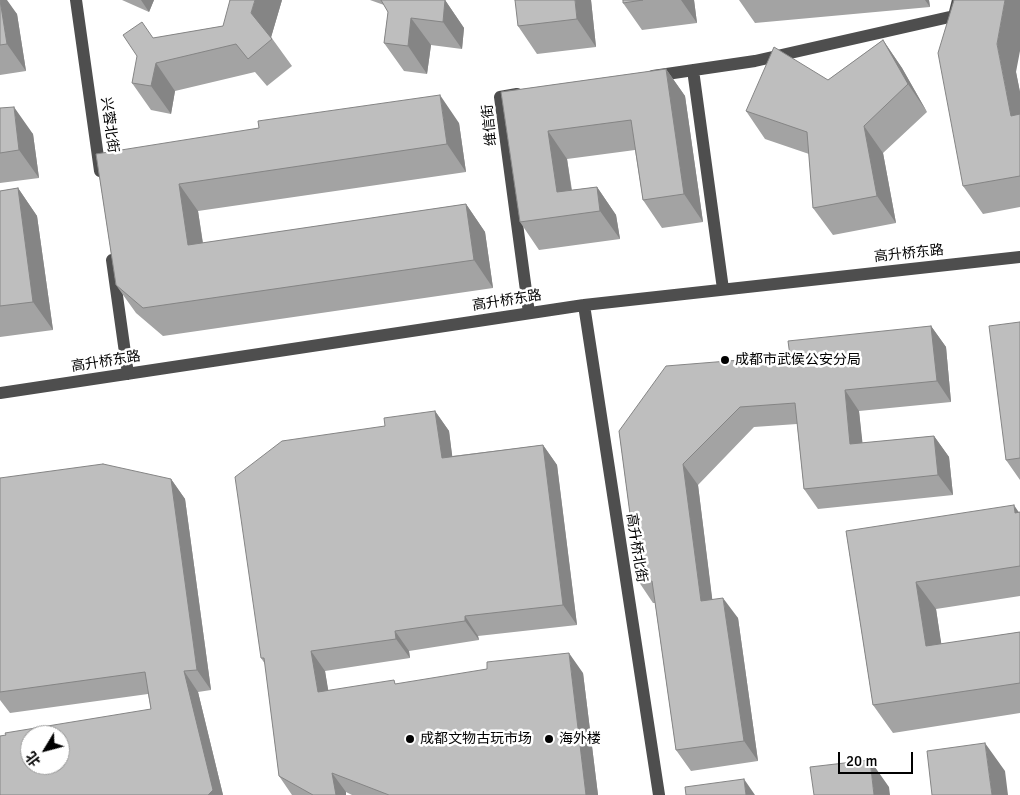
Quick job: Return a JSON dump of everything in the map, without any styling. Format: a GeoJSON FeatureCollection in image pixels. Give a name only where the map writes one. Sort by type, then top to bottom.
{"type":"FeatureCollection","features":[{"type":"Feature","properties":{"kind":"street","name":"兴蓉北街"},"geometry":{"type":"LineString","coordinates":[[76,0],[102,187]]}},
{"type":"Feature","properties":{"kind":"street"},"geometry":{"type":"LineString","coordinates":[[645,77],[755,61],[954,16],[958,0]]}},
{"type":"Feature","properties":{"kind":"street"},"geometry":{"type":"LineString","coordinates":[[694,70],[723,289]]}},
{"type":"Feature","properties":{"kind":"street","name":"维信街"},"geometry":{"type":"LineString","coordinates":[[529,93],[500,97],[529,313]]}},
{"type":"Feature","properties":{"kind":"street"},"geometry":{"type":"LineString","coordinates":[[110,246],[128,374]]}},
{"type":"Feature","properties":{"kind":"street","name":"高升桥东路"},"geometry":{"type":"LineString","coordinates":[[0,393],[584,305],[1020,257]]}},
{"type":"Feature","properties":{"kind":"street","name":"高升桥北街"},"geometry":{"type":"LineString","coordinates":[[584,305],[659,795]]}},
{"type":"Feature","properties":{"kind":"building"},"geometry":{"type":"Polygon","coordinates":[[[0,0],[7,44],[0,45],[0,0]]]}},
{"type":"Feature","properties":{"kind":"building"},"geometry":{"type":"Polygon","coordinates":[[[230,0],[255,0],[251,13],[272,39],[248,59],[236,44],[156,63],[151,86],[132,83],[137,56],[123,35],[142,22],[153,38],[223,26],[230,0]]]}},
{"type":"Feature","properties":{"kind":"building"},"geometry":{"type":"Polygon","coordinates":[[[381,0],[445,0],[443,22],[411,18],[408,46],[384,43],[388,12],[381,0]]]}},
{"type":"Feature","properties":{"kind":"building"},"geometry":{"type":"Polygon","coordinates":[[[515,0],[575,0],[577,19],[518,26],[515,0]]]}},
{"type":"Feature","properties":{"kind":"building"},"geometry":{"type":"Polygon","coordinates":[[[623,0],[643,0],[623,3],[623,0]]]}},
{"type":"Feature","properties":{"kind":"building"},"geometry":{"type":"Polygon","coordinates":[[[954,0],[1005,0],[997,44],[1011,116],[1020,114],[1020,176],[963,186],[938,53],[954,0]]]}},
{"type":"Feature","properties":{"kind":"building"},"geometry":{"type":"Polygon","coordinates":[[[883,40],[908,84],[864,126],[877,196],[813,208],[807,132],[746,111],[774,47],[828,80],[883,40]]]}},
{"type":"Feature","properties":{"kind":"building"},"geometry":{"type":"Polygon","coordinates":[[[666,69],[684,194],[643,200],[631,120],[548,131],[557,192],[597,187],[600,211],[520,222],[501,92],[666,69]]]}},
{"type":"Feature","properties":{"kind":"building"},"geometry":{"type":"Polygon","coordinates":[[[440,95],[447,144],[179,184],[188,245],[466,204],[474,260],[143,308],[116,285],[96,154],[259,128],[258,121],[440,95]]]}},
{"type":"Feature","properties":{"kind":"building"},"geometry":{"type":"Polygon","coordinates":[[[14,107],[19,150],[0,153],[0,108],[14,107]]]}},
{"type":"Feature","properties":{"kind":"building"},"geometry":{"type":"Polygon","coordinates":[[[18,188],[33,302],[0,306],[0,191],[18,188]]]}},
{"type":"Feature","properties":{"kind":"building"},"geometry":{"type":"Polygon","coordinates":[[[1020,322],[1020,458],[1006,460],[989,326],[1020,322]]]}},
{"type":"Feature","properties":{"kind":"building"},"geometry":{"type":"Polygon","coordinates":[[[931,326],[937,381],[845,390],[850,444],[934,436],[938,475],[804,489],[795,403],[740,407],[683,464],[701,601],[723,598],[744,741],[676,750],[652,581],[639,582],[619,431],[666,366],[790,356],[788,341],[931,326]]]}},
{"type":"Feature","properties":{"kind":"building"},"geometry":{"type":"Polygon","coordinates":[[[435,411],[442,458],[543,445],[563,605],[465,616],[465,621],[395,631],[396,639],[311,651],[318,692],[394,680],[395,684],[487,669],[487,662],[569,653],[586,795],[389,795],[332,773],[336,795],[313,795],[279,776],[264,658],[261,658],[235,477],[282,441],[385,426],[384,418],[435,411]]]}},
{"type":"Feature","properties":{"kind":"building"},"geometry":{"type":"Polygon","coordinates":[[[103,464],[171,479],[197,670],[184,671],[213,790],[208,795],[0,795],[0,736],[6,735],[5,733],[20,731],[20,775],[70,775],[70,725],[54,725],[151,709],[145,672],[0,692],[0,478],[103,464]]]}},
{"type":"Feature","properties":{"kind":"building"},"geometry":{"type":"Polygon","coordinates":[[[1014,505],[1015,513],[1020,512],[1020,566],[916,582],[926,646],[1020,632],[1020,683],[873,705],[846,531],[1014,505]]]}},
{"type":"Feature","properties":{"kind":"building"},"geometry":{"type":"Polygon","coordinates":[[[985,743],[992,795],[932,795],[927,751],[985,743]]]}},
{"type":"Feature","properties":{"kind":"building"},"geometry":{"type":"Polygon","coordinates":[[[870,760],[874,795],[814,795],[810,767],[870,760]]]}},
{"type":"Feature","properties":{"kind":"building"},"geometry":{"type":"Polygon","coordinates":[[[744,779],[746,795],[686,795],[685,787],[744,779]]]}},
{"type":"Feature","properties":{"kind":"place","name":"成都市武侯公安分局"},"geometry":{"type":"Point","coordinates":[725,360]}},
{"type":"Feature","properties":{"kind":"place","name":"成都文物古玩市场"},"geometry":{"type":"Point","coordinates":[410,739]}},
{"type":"Feature","properties":{"kind":"place","name":"海外楼"},"geometry":{"type":"Point","coordinates":[549,739]}}]}
